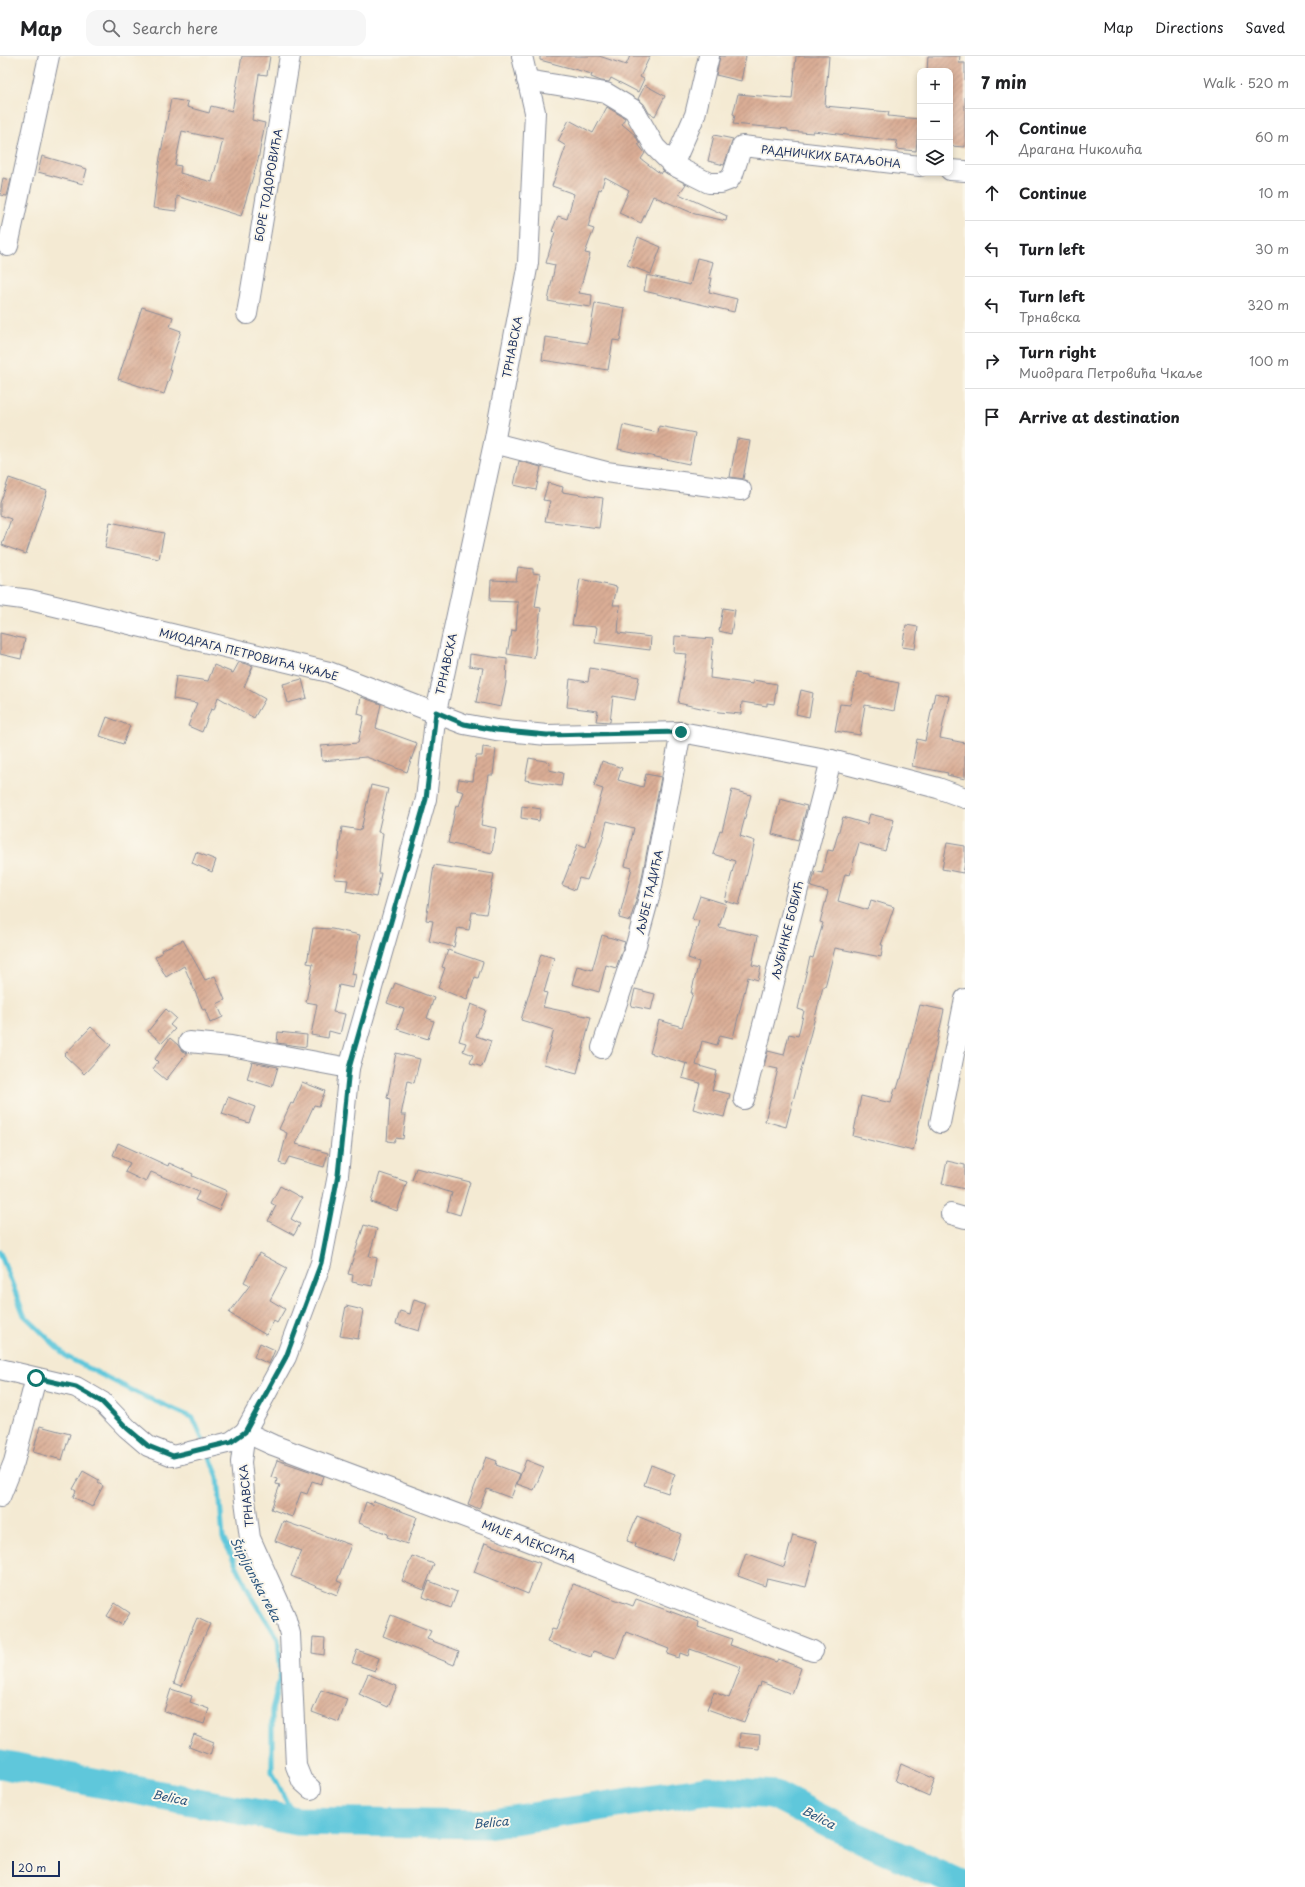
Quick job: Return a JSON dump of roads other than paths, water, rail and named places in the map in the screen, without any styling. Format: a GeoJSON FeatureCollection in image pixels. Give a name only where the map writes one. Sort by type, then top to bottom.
{"type":"FeatureCollection","features":[{"type":"Feature","properties":{"kind":"street"},"geometry":{"type":"LineString","coordinates":[[8,246],[49,56]]}},
{"type":"Feature","properties":{"kind":"street","name":"БОРЕ ТОДОРОВИЋА"},"geometry":{"type":"LineString","coordinates":[[246,314],[290,56]]}},
{"type":"Feature","properties":{"kind":"street","name":"ТРНАВСКА"},"geometry":{"type":"LineString","coordinates":[[311,1788],[302,1781],[296,1766],[290,1634],[285,1616],[250,1538],[241,1462],[245,1432],[286,1357],[321,1263],[338,1175],[349,1068],[426,799],[436,712],[494,443],[528,263],[535,112],[522,56]]}},
{"type":"Feature","properties":{"kind":"street"},"geometry":{"type":"LineString","coordinates":[[527,80],[606,93],[634,110],[655,147],[673,165],[695,115],[709,56]]}},
{"type":"Feature","properties":{"kind":"street","name":"РАДНИЧКИХ БАТАЉОНА"},"geometry":{"type":"LineString","coordinates":[[673,165],[709,183],[721,184],[729,180],[733,174],[742,146],[917,166]]}},
{"type":"Feature","properties":{"kind":"street"},"geometry":{"type":"LineString","coordinates":[[953,170],[965,171]]}},
{"type":"Feature","properties":{"kind":"street"},"geometry":{"type":"LineString","coordinates":[[494,443],[606,472],[741,490]]}},
{"type":"Feature","properties":{"kind":"street","name":"МИОДРАГА ПЕТРОВИЋА ЧКАЉЕ"},"geometry":{"type":"LineString","coordinates":[[0,596],[30,600],[329,672],[471,725],[496,730],[547,735],[681,732],[830,760],[938,788],[965,798]]}},
{"type":"Feature","properties":{"kind":"street","name":"ЉУБЕ ТАДИЋА"},"geometry":{"type":"LineString","coordinates":[[602,1048],[636,945],[652,886],[681,732]]}},
{"type":"Feature","properties":{"kind":"street","name":"ЉУБИНКЕ БОБИЋ"},"geometry":{"type":"LineString","coordinates":[[744,1100],[830,760]]}},
{"type":"Feature","properties":{"kind":"street"},"geometry":{"type":"LineString","coordinates":[[940,1123],[965,999]]}},
{"type":"Feature","properties":{"kind":"street"},"geometry":{"type":"LineString","coordinates":[[189,1042],[231,1046],[349,1068]]}},
{"type":"Feature","properties":{"kind":"street"},"geometry":{"type":"LineString","coordinates":[[0,1369],[76,1387],[102,1402],[127,1428],[148,1446],[173,1456],[231,1442],[245,1432]]}},
{"type":"Feature","properties":{"kind":"street"},"geometry":{"type":"LineString","coordinates":[[0,1497],[14,1462],[36,1378]]}},
{"type":"Feature","properties":{"kind":"street","name":"МИЈЕ АЛЕКСИЋА"},"geometry":{"type":"LineString","coordinates":[[245,1432],[273,1445],[534,1542],[813,1651]]}},
{"type":"Feature","properties":{"kind":"waterway","name":"Štipljanska reka"},"geometry":{"type":"LineString","coordinates":[[0,1252],[24,1315],[67,1357],[137,1393],[193,1418],[205,1445]]}},
{"type":"Feature","properties":{"kind":"waterway","name":"Štipljanska reka"},"geometry":{"type":"LineString","coordinates":[[208,1452],[218,1477],[223,1538],[251,1595],[278,1639],[281,1673],[272,1710],[272,1772],[296,1821]]}},
{"type":"Feature","properties":{"kind":"waterway","name":"Belica"},"geometry":{"type":"LineString","coordinates":[[0,1764],[296,1821],[487,1824],[707,1790],[775,1795],[847,1832],[965,1886]]}}]}
